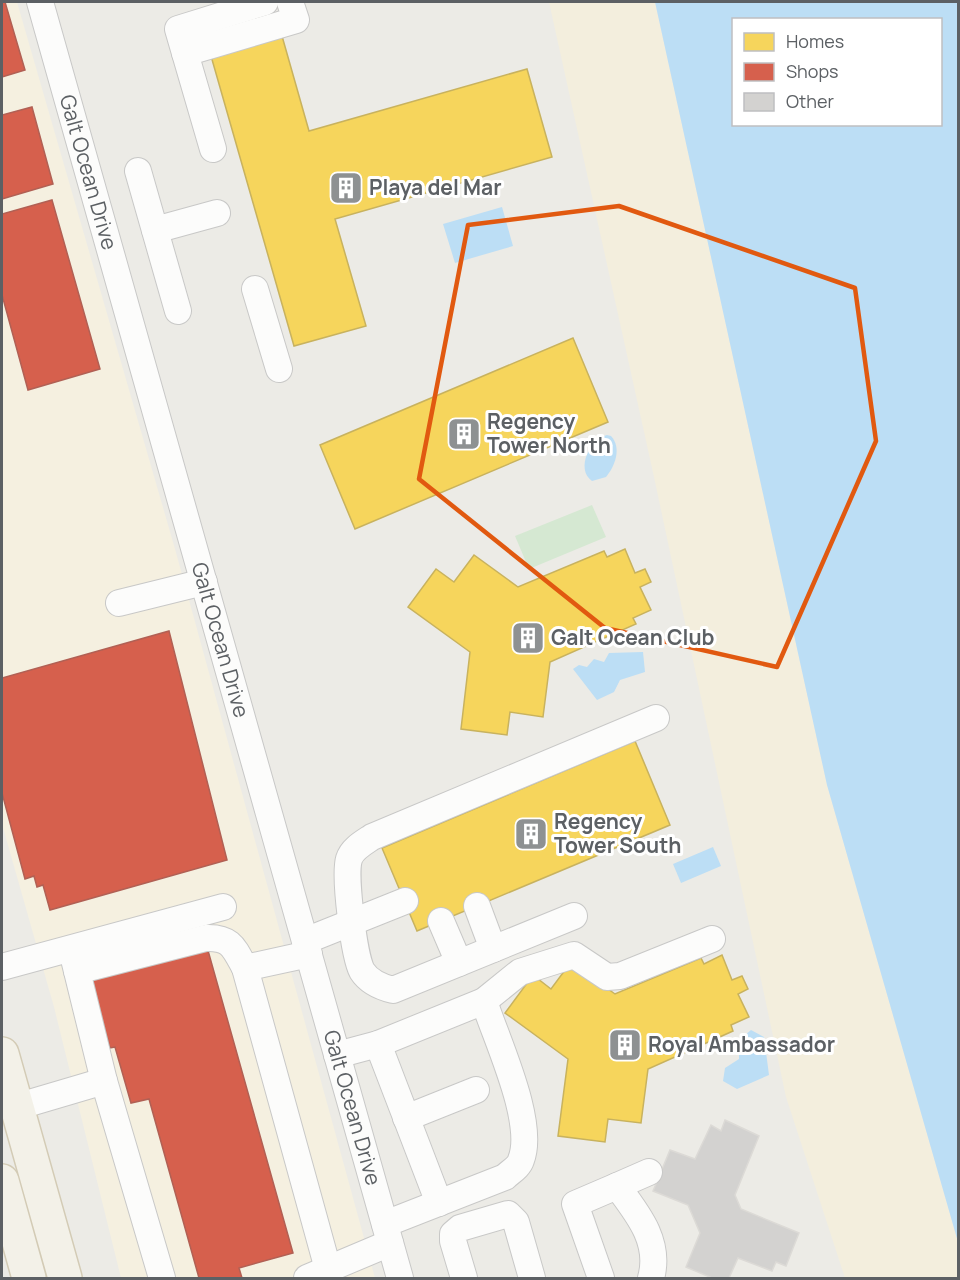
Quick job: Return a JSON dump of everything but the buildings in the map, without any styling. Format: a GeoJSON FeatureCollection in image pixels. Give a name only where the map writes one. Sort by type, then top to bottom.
{"type":"FeatureCollection","features":[{"type":"Feature","properties":{"kind":"main road"},"geometry":{"type":"LineString","coordinates":[[2,1054],[65,1278]]}},
{"type":"Feature","properties":{"kind":"main road"},"geometry":{"type":"LineString","coordinates":[[2,1183],[29,1278]]}},
{"type":"Feature","properties":{"kind":"street","name":"Galt Ocean Drive"},"geometry":{"type":"LineString","coordinates":[[40,2],[400,1278]]}},
{"type":"Feature","properties":{"kind":"street"},"geometry":{"type":"LineString","coordinates":[[213,149],[178,29],[265,2]]}},
{"type":"Feature","properties":{"kind":"street"},"geometry":{"type":"LineString","coordinates":[[185,53],[296,20],[290,2]]}},
{"type":"Feature","properties":{"kind":"street"},"geometry":{"type":"LineString","coordinates":[[138,171],[178,311]]}},
{"type":"Feature","properties":{"kind":"street"},"geometry":{"type":"LineString","coordinates":[[155,230],[217,213]]}},
{"type":"Feature","properties":{"kind":"street"},"geometry":{"type":"LineString","coordinates":[[255,289],[279,369]]}},
{"type":"Feature","properties":{"kind":"street"},"geometry":{"type":"LineString","coordinates":[[119,603],[204,582]]}},
{"type":"Feature","properties":{"kind":"street"},"geometry":{"type":"LineString","coordinates":[[574,916],[393,990],[377,986],[362,970],[351,920],[347,882],[349,858],[357,847],[432,819],[656,718]]}},
{"type":"Feature","properties":{"kind":"street"},"geometry":{"type":"LineString","coordinates":[[245,968],[307,948],[351,920],[405,901]]}},
{"type":"Feature","properties":{"kind":"street"},"geometry":{"type":"LineString","coordinates":[[477,906],[493,949]]}},
{"type":"Feature","properties":{"kind":"street"},"geometry":{"type":"LineString","coordinates":[[74,959],[223,907]]}},
{"type":"Feature","properties":{"kind":"street"},"geometry":{"type":"LineString","coordinates":[[441,921],[459,963]]}},
{"type":"Feature","properties":{"kind":"street"},"geometry":{"type":"LineString","coordinates":[[2,967],[74,959],[206,938],[220,937],[234,946],[245,968],[318,1274],[439,1203],[505,1177],[521,1160],[524,1123],[515,1087],[484,1001]]}},
{"type":"Feature","properties":{"kind":"street"},"geometry":{"type":"LineString","coordinates":[[337,1055],[378,1044],[484,1001],[520,972],[573,955],[607,977],[621,976],[712,939]]}},
{"type":"Feature","properties":{"kind":"street"},"geometry":{"type":"LineString","coordinates":[[74,959],[104,1081],[162,1278]]}},
{"type":"Feature","properties":{"kind":"street"},"geometry":{"type":"LineString","coordinates":[[378,1044],[439,1203]]}},
{"type":"Feature","properties":{"kind":"street"},"geometry":{"type":"LineString","coordinates":[[16,1107],[104,1081]]}},
{"type":"Feature","properties":{"kind":"street"},"geometry":{"type":"LineString","coordinates":[[406,1118],[476,1090]]}},
{"type":"Feature","properties":{"kind":"street"},"geometry":{"type":"LineString","coordinates":[[601,1278],[575,1204],[649,1172]]}},
{"type":"Feature","properties":{"kind":"street"},"geometry":{"type":"LineString","coordinates":[[617,1186],[645,1222],[654,1255],[651,1278]]}},
{"type":"Feature","properties":{"kind":"street"},"geometry":{"type":"LineString","coordinates":[[464,1278],[453,1234],[460,1228],[508,1214],[516,1222],[532,1278]]}},
{"type":"Feature","properties":{"kind":"highlighted area"},"geometry":{"type":"Polygon","coordinates":[[[619,206],[855,288],[876,441],[777,667],[605,628],[419,479],[468,225],[619,206]]]}},
{"type":"Feature","properties":{"kind":"shaded area"},"geometry":{"type":"Polygon","coordinates":[[[2,2],[17,2],[175,549],[375,1278],[121,1278],[54,1007],[2,824],[2,2]]]}},
{"type":"Feature","properties":{"kind":"green space"},"geometry":{"type":"Polygon","coordinates":[[[592,505],[606,537],[529,569],[515,536],[592,505]]]}},
{"type":"Feature","properties":{"kind":"sand"},"geometry":{"type":"Polygon","coordinates":[[[549,2],[655,2],[827,785],[958,1242],[958,1278],[845,1278],[786,1097],[654,477],[549,2]]]}},
{"type":"Feature","properties":{"kind":"water"},"geometry":{"type":"Polygon","coordinates":[[[655,2],[958,2],[958,1242],[827,785],[655,2]]]}},
{"type":"Feature","properties":{"kind":"water"},"geometry":{"type":"Polygon","coordinates":[[[502,207],[513,246],[455,263],[443,224],[502,207]]]}},
{"type":"Feature","properties":{"kind":"water"},"geometry":{"type":"Polygon","coordinates":[[[607,435],[611,436],[614,441],[616,457],[606,477],[592,481],[585,469],[587,455],[595,442],[607,435]]]}},
{"type":"Feature","properties":{"kind":"water"},"geometry":{"type":"Polygon","coordinates":[[[643,652],[645,672],[620,680],[614,692],[597,700],[573,669],[579,665],[587,667],[594,659],[604,662],[609,653],[643,652]]]}},
{"type":"Feature","properties":{"kind":"water"},"geometry":{"type":"Polygon","coordinates":[[[713,847],[721,866],[681,883],[673,864],[713,847]]]}},
{"type":"Feature","properties":{"kind":"water"},"geometry":{"type":"Polygon","coordinates":[[[751,1030],[764,1037],[769,1075],[737,1089],[723,1081],[725,1068],[739,1059],[739,1040],[751,1030]]]}},
{"type":"Feature","properties":{"kind":"place","name":"Playa del Mar"},"geometry":{"type":"Point","coordinates":[346,188]}},
{"type":"Feature","properties":{"kind":"place","name":"Regency Tower North"},"geometry":{"type":"Point","coordinates":[464,434]}},
{"type":"Feature","properties":{"kind":"place","name":"Galt Ocean Club"},"geometry":{"type":"Point","coordinates":[528,638]}},
{"type":"Feature","properties":{"kind":"place","name":"Regency Tower South"},"geometry":{"type":"Point","coordinates":[531,834]}},
{"type":"Feature","properties":{"kind":"place","name":"Royal Ambassador"},"geometry":{"type":"Point","coordinates":[625,1045]}}]}
